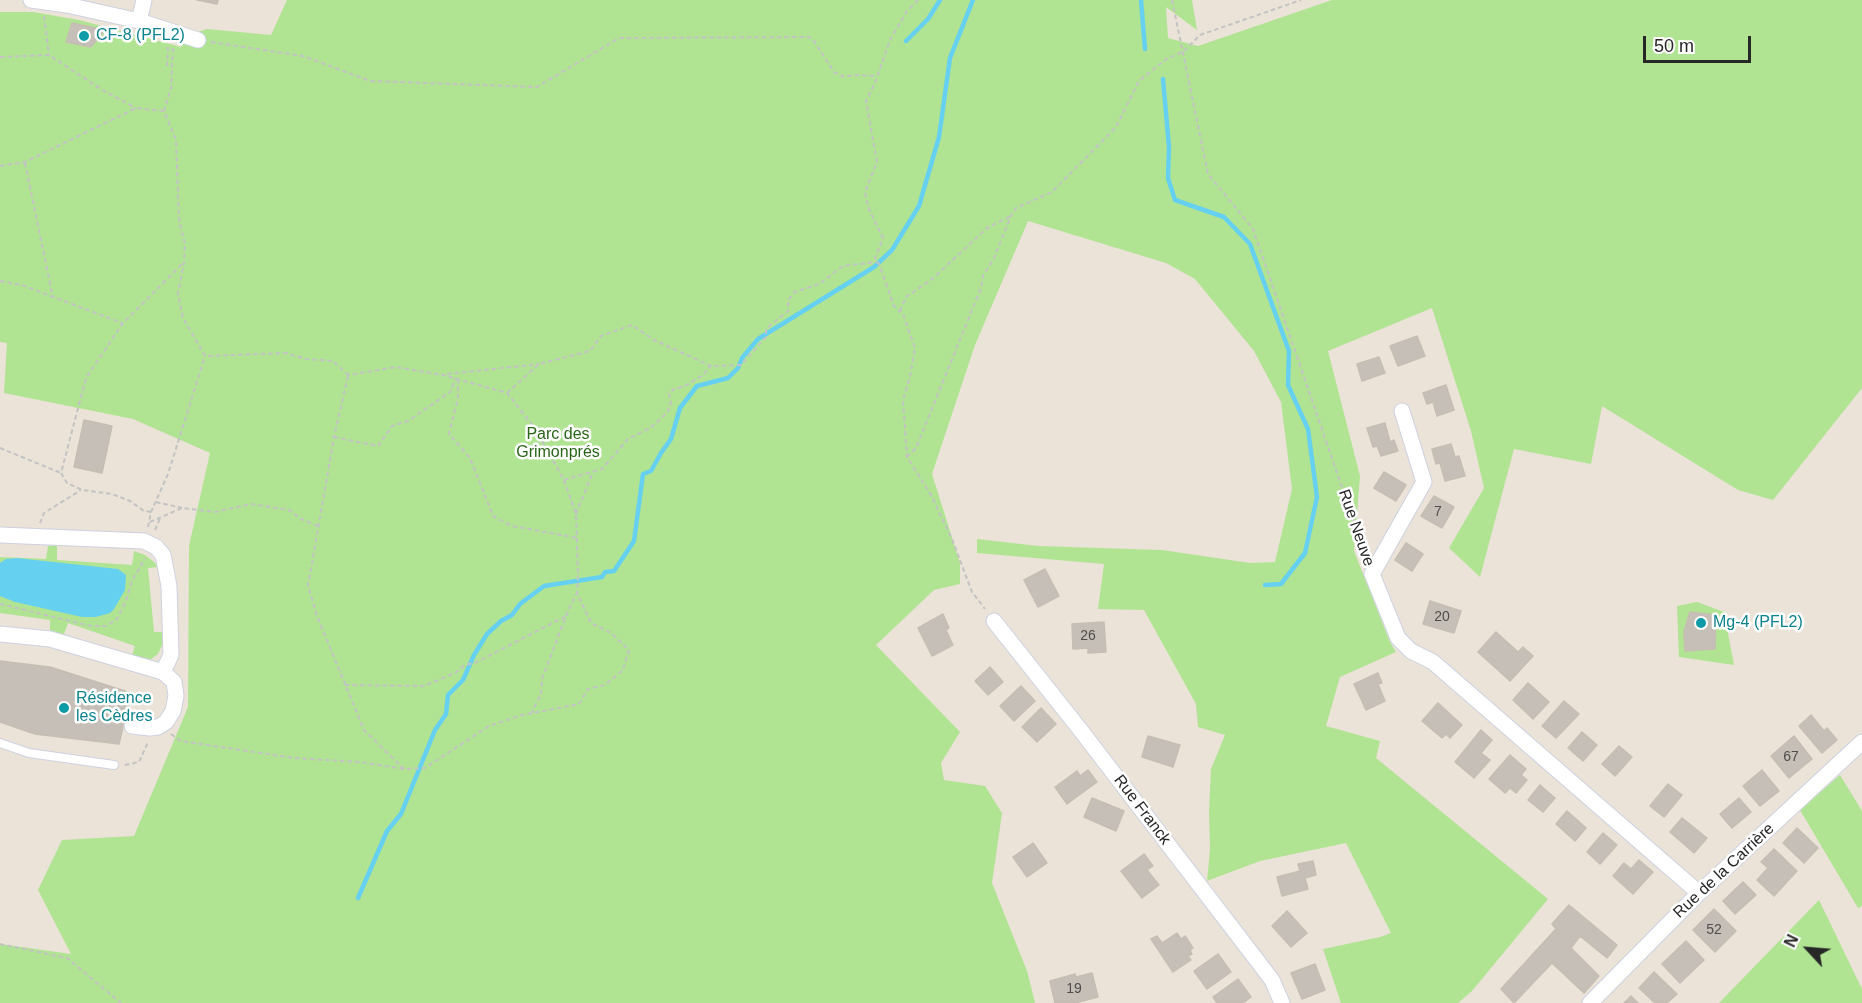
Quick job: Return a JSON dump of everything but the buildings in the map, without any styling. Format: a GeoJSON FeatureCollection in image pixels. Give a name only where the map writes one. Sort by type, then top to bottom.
{"type":"FeatureCollection","features":[{"type":"Feature","properties":{"kind":"street"},"geometry":{"type":"LineString","coordinates":[[139,21],[144,0]]}},
{"type":"Feature","properties":{"kind":"street"},"geometry":{"type":"LineString","coordinates":[[36,1],[67,5],[139,21],[198,40]]}},
{"type":"Feature","properties":{"kind":"street"},"geometry":{"type":"LineString","coordinates":[[1372,574],[1425,482],[1402,411]]}},
{"type":"Feature","properties":{"kind":"street"},"geometry":{"type":"LineString","coordinates":[[0,536],[150,544],[163,555],[169,586],[171,655],[163,672]]}},
{"type":"Feature","properties":{"kind":"street","name":"Rue Neuve"},"geometry":{"type":"LineString","coordinates":[[1372,574],[1398,638],[1411,651],[1433,662],[1699,893]]}},
{"type":"Feature","properties":{"kind":"street","name":"Rue Franck"},"geometry":{"type":"LineString","coordinates":[[994,621],[1272,980],[1282,1003]]}},
{"type":"Feature","properties":{"kind":"street"},"geometry":{"type":"LineString","coordinates":[[0,634],[50,639],[163,672],[174,682],[176,696],[173,711],[166,722],[155,727],[132,726]]}},
{"type":"Feature","properties":{"kind":"street","name":"Rue de la Carrière"},"geometry":{"type":"LineString","coordinates":[[1590,1003],[1699,893],[1862,742]]}},
{"type":"Feature","properties":{"kind":"lane"},"geometry":{"type":"LineString","coordinates":[[0,743],[29,753],[114,765]]}},
{"type":"Feature","properties":{"kind":"path"},"geometry":{"type":"LineString","coordinates":[[918,0],[908,11],[890,40],[866,101],[877,162],[864,192],[868,207],[883,238],[875,258],[894,306],[903,314],[912,334],[915,348],[903,400],[906,457],[930,495],[952,539],[972,592],[994,621]]}},
{"type":"Feature","properties":{"kind":"path","name":"Rue Neuve"},"geometry":{"type":"LineString","coordinates":[[1172,0],[1208,174],[1253,230],[1372,574]]}},
{"type":"Feature","properties":{"kind":"path"},"geometry":{"type":"LineString","coordinates":[[906,457],[916,448],[981,288],[983,276],[1016,208],[1052,192],[1116,127],[1139,81],[1165,60],[1184,51],[1200,35],[1301,0]]}},
{"type":"Feature","properties":{"kind":"path"},"geometry":{"type":"LineString","coordinates":[[36,1],[50,55]]}},
{"type":"Feature","properties":{"kind":"path"},"geometry":{"type":"LineString","coordinates":[[0,604],[81,624],[106,626],[117,619],[150,544],[151,512],[168,474],[205,356],[183,318],[178,294],[185,244],[179,219],[177,140],[164,111],[171,88],[173,66],[171,33]]}},
{"type":"Feature","properties":{"kind":"path"},"geometry":{"type":"LineString","coordinates":[[171,33],[167,65],[173,66]]}},
{"type":"Feature","properties":{"kind":"path"},"geometry":{"type":"LineString","coordinates":[[198,40],[303,56],[370,81],[537,87],[619,38],[809,36],[834,72],[844,77],[876,76]]}},
{"type":"Feature","properties":{"kind":"path"},"geometry":{"type":"LineString","coordinates":[[0,57],[50,55],[104,91],[136,108],[164,111]]}},
{"type":"Feature","properties":{"kind":"path"},"geometry":{"type":"LineString","coordinates":[[0,166],[25,162],[136,108]]}},
{"type":"Feature","properties":{"kind":"path"},"geometry":{"type":"LineString","coordinates":[[25,162],[53,298]]}},
{"type":"Feature","properties":{"kind":"path"},"geometry":{"type":"LineString","coordinates":[[900,311],[906,297],[931,280],[987,228],[1011,216]]}},
{"type":"Feature","properties":{"kind":"path"},"geometry":{"type":"LineString","coordinates":[[151,512],[144,511],[130,501],[112,494],[82,490],[67,483],[62,473],[86,378],[123,323],[184,262]]}},
{"type":"Feature","properties":{"kind":"path"},"geometry":{"type":"LineString","coordinates":[[443,375],[539,364],[591,351],[601,336],[632,325],[654,340],[711,366],[740,365],[766,338],[766,329],[788,311],[788,300],[795,292],[819,284],[843,266],[878,262]]}},
{"type":"Feature","properties":{"kind":"path"},"geometry":{"type":"LineString","coordinates":[[0,281],[21,285],[123,323]]}},
{"type":"Feature","properties":{"kind":"path"},"geometry":{"type":"LineString","coordinates":[[205,356],[286,353],[333,361],[348,375]]}},
{"type":"Feature","properties":{"kind":"path"},"geometry":{"type":"LineString","coordinates":[[507,393],[539,364]]}},
{"type":"Feature","properties":{"kind":"path"},"geometry":{"type":"LineString","coordinates":[[564,480],[602,469],[628,439],[650,428],[667,413],[671,402],[669,394],[674,389],[685,386],[703,375],[711,366]]}},
{"type":"Feature","properties":{"kind":"path"},"geometry":{"type":"LineString","coordinates":[[348,375],[395,367],[457,378],[507,393],[534,427],[564,480],[576,514],[578,587],[542,679],[541,694],[531,714]]}},
{"type":"Feature","properties":{"kind":"path"},"geometry":{"type":"LineString","coordinates":[[348,375],[334,437],[308,586],[317,616],[364,730],[404,768]]}},
{"type":"Feature","properties":{"kind":"path"},"geometry":{"type":"LineString","coordinates":[[334,437],[378,446],[392,426],[408,421],[450,392],[457,378]]}},
{"type":"Feature","properties":{"kind":"path"},"geometry":{"type":"LineString","coordinates":[[457,378],[458,398],[449,434],[470,458],[493,516],[512,526],[578,538]]}},
{"type":"Feature","properties":{"kind":"path"},"geometry":{"type":"LineString","coordinates":[[0,448],[62,473]]}},
{"type":"Feature","properties":{"kind":"path"},"geometry":{"type":"LineString","coordinates":[[576,514],[593,472]]}},
{"type":"Feature","properties":{"kind":"path"},"geometry":{"type":"LineString","coordinates":[[39,537],[40,520],[44,513],[82,490]]}},
{"type":"Feature","properties":{"kind":"path"},"geometry":{"type":"LineString","coordinates":[[156,502],[215,512],[251,504],[289,510],[301,519],[318,526]]}},
{"type":"Feature","properties":{"kind":"path"},"geometry":{"type":"LineString","coordinates":[[150,522],[182,508]]}},
{"type":"Feature","properties":{"kind":"path"},"geometry":{"type":"LineString","coordinates":[[114,765],[139,762],[155,727],[182,741],[294,758],[425,768],[489,726],[579,704],[588,689],[605,685],[623,670],[629,651],[611,633],[591,623],[576,593]]}},
{"type":"Feature","properties":{"kind":"path"},"geometry":{"type":"LineString","coordinates":[[345,685],[423,686],[455,673],[465,665],[477,662],[566,616]]}},
{"type":"Feature","properties":{"kind":"path"},"geometry":{"type":"LineString","coordinates":[[0,944],[68,958],[122,1003]]}},
{"type":"Feature","properties":{"kind":"green space","name":"Parc des Grimonprés"},"geometry":{"type":"Polygon","coordinates":[[[287,0],[1192,0],[1197,30],[1166,7],[1168,38],[1198,46],[1332,0],[1862,0],[1862,388],[1773,500],[1738,490],[1602,406],[1591,464],[1514,449],[1480,577],[1449,548],[1484,488],[1471,431],[1432,308],[1328,351],[1360,476],[1354,551],[1396,652],[1340,677],[1326,726],[1380,741],[1376,758],[1548,899],[1472,991],[1458,1003],[1341,1003],[1323,949],[1391,933],[1346,843],[1260,861],[1207,881],[1210,849],[1211,769],[1225,735],[1198,727],[1196,704],[1144,610],[1098,609],[1104,564],[977,553],[977,539],[1038,546],[1162,550],[1250,563],[1275,562],[1292,489],[1281,402],[1254,351],[1195,279],[1166,263],[1028,221],[975,345],[932,474],[960,563],[960,584],[934,590],[876,645],[960,732],[941,763],[944,780],[985,786],[1002,813],[992,883],[1027,971],[1035,1003],[0,1003],[0,944],[71,954],[38,890],[62,840],[134,836],[188,707],[189,546],[210,453],[133,419],[4,393],[7,343],[0,342],[0,12],[33,12],[79,20],[181,47],[185,36],[207,29],[271,35],[287,0]]]}},
{"type":"Feature","properties":{"kind":"green space"},"geometry":{"type":"Polygon","coordinates":[[[57,545],[57,560],[132,565],[134,551],[154,562],[158,567],[148,568],[154,632],[164,632],[163,643],[158,654],[151,659],[131,658],[135,646],[68,623],[64,634],[50,632],[50,620],[0,613],[0,557],[46,559],[48,546],[57,545]]]}},
{"type":"Feature","properties":{"kind":"green space"},"geometry":{"type":"Polygon","coordinates":[[[1697,602],[1724,612],[1734,665],[1679,657],[1677,606],[1697,602]]]}},
{"type":"Feature","properties":{"kind":"green space"},"geometry":{"type":"Polygon","coordinates":[[[1840,775],[1862,811],[1862,906],[1858,908],[1800,810],[1840,775]]]}},
{"type":"Feature","properties":{"kind":"green space"},"geometry":{"type":"Polygon","coordinates":[[[1819,900],[1862,989],[1862,1003],[1719,1003],[1819,900]]]}},
{"type":"Feature","properties":{"kind":"water"},"geometry":{"type":"Polygon","coordinates":[[[17,558],[118,569],[126,575],[125,590],[110,613],[96,617],[82,617],[15,602],[0,596],[0,563],[6,559],[17,558]]]}},
{"type":"Feature","properties":{"kind":"waterway"},"geometry":{"type":"LineString","coordinates":[[906,41],[928,19],[940,0]]}},
{"type":"Feature","properties":{"kind":"waterway"},"geometry":{"type":"LineString","coordinates":[[358,898],[387,831],[401,814],[435,730],[446,714],[448,695],[463,680],[474,655],[487,634],[544,586],[602,577],[605,572],[614,571],[634,541],[643,474],[651,471],[671,439],[680,408],[697,386],[728,378],[738,368],[742,358],[758,339],[874,267],[892,250],[919,206],[939,137],[950,58],[973,0]]}},
{"type":"Feature","properties":{"kind":"waterway"},"geometry":{"type":"LineString","coordinates":[[1141,0],[1145,49]]}},
{"type":"Feature","properties":{"kind":"waterway"},"geometry":{"type":"LineString","coordinates":[[1163,79],[1169,147],[1168,178],[1175,200],[1224,217],[1250,244],[1289,351],[1288,385],[1308,429],[1317,497],[1305,553],[1281,584],[1265,585]]}},
{"type":"Feature","properties":{"kind":"place","name":"CF-8 (PFL2)"},"geometry":{"type":"Point","coordinates":[84,36]}},
{"type":"Feature","properties":{"kind":"place","name":"Mg-4 (PFL2)"},"geometry":{"type":"Point","coordinates":[1701,623]}},
{"type":"Feature","properties":{"kind":"place","name":"Résidence les Cèdres"},"geometry":{"type":"Point","coordinates":[64,708]}}]}
